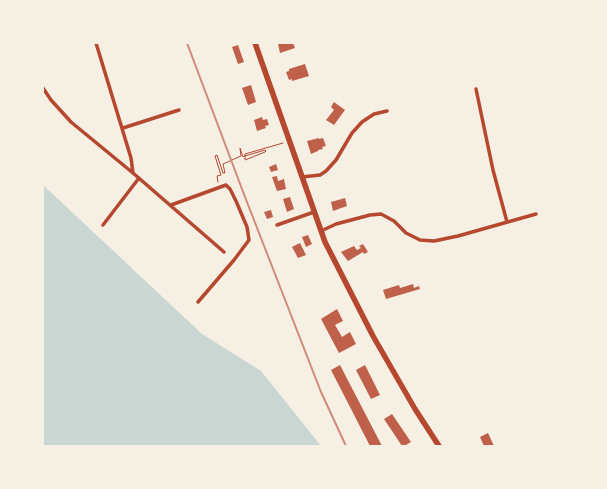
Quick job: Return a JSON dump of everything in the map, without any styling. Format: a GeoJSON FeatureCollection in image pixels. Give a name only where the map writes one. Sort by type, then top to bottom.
{"type":"FeatureCollection","features":[{"type":"Feature","properties":{"kind":"main road"},"geometry":{"type":"LineString","coordinates":[[255,43],[325,242],[373,336],[414,409],[439,446]]}},
{"type":"Feature","properties":{"kind":"street"},"geometry":{"type":"LineString","coordinates":[[96,43],[132,158],[134,173]]}},
{"type":"Feature","properties":{"kind":"street"},"geometry":{"type":"LineString","coordinates":[[43,88],[51,100],[71,122],[134,173],[224,252]]}},
{"type":"Feature","properties":{"kind":"street"},"geometry":{"type":"LineString","coordinates":[[476,89],[493,170],[507,222]]}},
{"type":"Feature","properties":{"kind":"street"},"geometry":{"type":"LineString","coordinates":[[123,128],[179,110]]}},
{"type":"Feature","properties":{"kind":"street"},"geometry":{"type":"LineString","coordinates":[[302,177],[320,175],[326,171],[336,160],[352,133],[362,122],[374,114],[387,111]]}},
{"type":"Feature","properties":{"kind":"street"},"geometry":{"type":"LineString","coordinates":[[103,225],[139,178]]}},
{"type":"Feature","properties":{"kind":"street"},"geometry":{"type":"LineString","coordinates":[[171,205],[226,185],[230,189],[246,227],[249,240],[198,302]]}},
{"type":"Feature","properties":{"kind":"street"},"geometry":{"type":"LineString","coordinates":[[277,225],[314,212]]}},
{"type":"Feature","properties":{"kind":"street"},"geometry":{"type":"LineString","coordinates":[[321,230],[336,224],[370,215],[381,214],[394,221],[406,233],[420,240],[434,241],[458,236],[536,214]]}},
{"type":"Feature","properties":{"kind":"path"},"geometry":{"type":"LineString","coordinates":[[220,186],[217,176],[221,175],[215,156],[217,155],[223,174],[225,173],[223,164],[241,156],[239,150],[240,148],[245,156],[265,150],[266,151],[246,160],[244,154],[290,141]]}},
{"type":"Feature","properties":{"kind":"shaded area"},"geometry":{"type":"Polygon","coordinates":[[[43,185],[202,334],[261,371],[321,446],[43,446],[43,185]]]}},
{"type":"Feature","properties":{"kind":"building"},"geometry":{"type":"Polygon","coordinates":[[[293,43],[295,48],[280,53],[278,44],[293,43]]]}},
{"type":"Feature","properties":{"kind":"building"},"geometry":{"type":"Polygon","coordinates":[[[238,45],[244,62],[238,64],[232,47],[238,45]]]}},
{"type":"Feature","properties":{"kind":"building"},"geometry":{"type":"Polygon","coordinates":[[[305,64],[309,76],[292,81],[292,79],[289,80],[286,72],[289,71],[289,69],[305,64]]]}},
{"type":"Feature","properties":{"kind":"building"},"geometry":{"type":"Polygon","coordinates":[[[251,85],[256,102],[248,105],[242,88],[251,85]]]}},
{"type":"Feature","properties":{"kind":"building"},"geometry":{"type":"Polygon","coordinates":[[[334,102],[345,110],[334,125],[326,120],[334,110],[331,107],[334,102]]]}},
{"type":"Feature","properties":{"kind":"building"},"geometry":{"type":"Polygon","coordinates":[[[262,117],[263,120],[267,119],[269,125],[265,126],[266,128],[257,131],[254,120],[262,117]]]}},
{"type":"Feature","properties":{"kind":"building"},"geometry":{"type":"Polygon","coordinates":[[[323,138],[326,146],[322,147],[323,149],[311,154],[307,141],[323,138]]]}},
{"type":"Feature","properties":{"kind":"building"},"geometry":{"type":"Polygon","coordinates":[[[276,164],[278,170],[271,172],[269,167],[276,164]]]}},
{"type":"Feature","properties":{"kind":"building"},"geometry":{"type":"Polygon","coordinates":[[[277,176],[278,181],[284,179],[286,189],[277,191],[272,177],[277,176]]]}},
{"type":"Feature","properties":{"kind":"building"},"geometry":{"type":"Polygon","coordinates":[[[290,197],[294,209],[287,212],[283,199],[290,197]]]}},
{"type":"Feature","properties":{"kind":"building"},"geometry":{"type":"Polygon","coordinates":[[[345,198],[347,206],[333,211],[331,202],[345,198]]]}},
{"type":"Feature","properties":{"kind":"building"},"geometry":{"type":"Polygon","coordinates":[[[271,210],[273,217],[267,219],[264,212],[271,210]]]}},
{"type":"Feature","properties":{"kind":"building"},"geometry":{"type":"Polygon","coordinates":[[[308,235],[312,244],[306,247],[302,237],[308,235]]]}},
{"type":"Feature","properties":{"kind":"building"},"geometry":{"type":"Polygon","coordinates":[[[300,243],[306,255],[298,258],[292,247],[300,243]]]}},
{"type":"Feature","properties":{"kind":"building"},"geometry":{"type":"Polygon","coordinates":[[[363,244],[368,252],[364,254],[363,252],[348,261],[341,252],[354,246],[357,250],[361,248],[359,246],[363,244]]]}},
{"type":"Feature","properties":{"kind":"building"},"geometry":{"type":"Polygon","coordinates":[[[413,284],[414,288],[419,286],[420,289],[386,299],[383,290],[399,285],[400,288],[413,284]]]}},
{"type":"Feature","properties":{"kind":"building"},"geometry":{"type":"Polygon","coordinates":[[[337,309],[343,321],[335,325],[342,337],[350,332],[356,344],[339,353],[321,319],[337,309]]]}},
{"type":"Feature","properties":{"kind":"building"},"geometry":{"type":"Polygon","coordinates":[[[340,365],[382,446],[370,446],[331,370],[340,365]]]}},
{"type":"Feature","properties":{"kind":"building"},"geometry":{"type":"Polygon","coordinates":[[[365,365],[380,395],[371,399],[356,370],[365,365]]]}},
{"type":"Feature","properties":{"kind":"building"},"geometry":{"type":"Polygon","coordinates":[[[392,414],[411,442],[404,446],[402,446],[384,419],[392,414]]]}},
{"type":"Feature","properties":{"kind":"building"},"geometry":{"type":"Polygon","coordinates":[[[488,433],[494,446],[484,446],[480,437],[488,433]]]}},
{"type":"Feature","properties":{"kind":"railway"},"geometry":{"type":"LineString","coordinates":[[187,43],[321,392],[346,446]]}}]}
